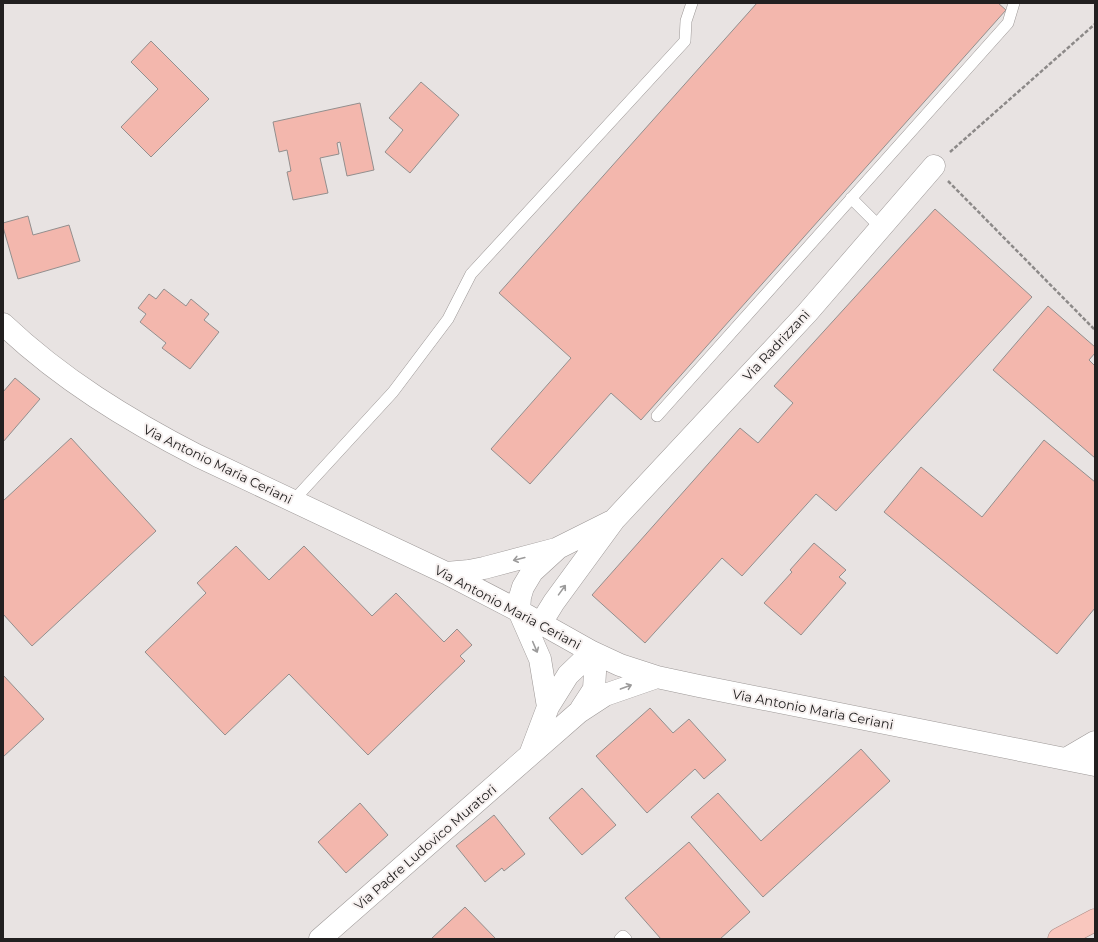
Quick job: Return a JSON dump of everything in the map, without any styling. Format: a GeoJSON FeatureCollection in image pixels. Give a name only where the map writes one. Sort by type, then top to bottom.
{"type":"FeatureCollection","features":[{"type":"Feature","properties":{"kind":"highway"},"geometry":{"type":"LineString","coordinates":[[1059,939],[1095,920]]}},
{"type":"Feature","properties":{"kind":"street","name":"Via Radrizzani"},"geometry":{"type":"LineString","coordinates":[[541,623],[554,602],[614,520],[807,312],[934,166]]}},
{"type":"Feature","properties":{"kind":"street","name":"Via Antonio Maria Ceriani"},"geometry":{"type":"LineString","coordinates":[[3,324],[40,356],[70,379],[132,421],[198,456],[446,573],[519,611],[592,652],[620,665],[657,677],[707,688],[1095,765]]}},
{"type":"Feature","properties":{"kind":"street","name":"Via Radrizzani"},"geometry":{"type":"LineString","coordinates":[[446,573],[484,568],[556,550],[614,520]]}},
{"type":"Feature","properties":{"kind":"street","name":"Via Radrizzani"},"geometry":{"type":"LineString","coordinates":[[519,611],[520,597],[523,587],[532,572],[556,550]]}},
{"type":"Feature","properties":{"kind":"street"},"geometry":{"type":"LineString","coordinates":[[519,611],[540,659],[548,707]]}},
{"type":"Feature","properties":{"kind":"street","name":"Via Padre Ludovico Muratori"},"geometry":{"type":"LineString","coordinates":[[530,755],[548,707],[568,675],[592,652]]}},
{"type":"Feature","properties":{"kind":"street","name":"Via Padre Ludovico Muratori"},"geometry":{"type":"LineString","coordinates":[[579,712],[594,689],[595,672],[592,652]]}},
{"type":"Feature","properties":{"kind":"street","name":"Via Padre Ludovico Muratori"},"geometry":{"type":"LineString","coordinates":[[320,939],[579,712],[605,695],[657,677]]}},
{"type":"Feature","properties":{"kind":"street"},"geometry":{"type":"LineString","coordinates":[[1066,759],[1095,742]]}},
{"type":"Feature","properties":{"kind":"lane"},"geometry":{"type":"LineString","coordinates":[[293,501],[393,392],[448,319],[471,274],[685,41],[686,21],[692,3]]}},
{"type":"Feature","properties":{"kind":"lane"},"geometry":{"type":"LineString","coordinates":[[656,416],[1008,23],[1014,3]]}},
{"type":"Feature","properties":{"kind":"lane"},"geometry":{"type":"LineString","coordinates":[[851,198],[880,227]]}},
{"type":"Feature","properties":{"kind":"lane"},"geometry":{"type":"LineString","coordinates":[[620,939],[623,936],[626,939]]}},
{"type":"Feature","properties":{"kind":"path"},"geometry":{"type":"LineString","coordinates":[[1095,24],[934,166],[1095,330]]}},
{"type":"Feature","properties":{"kind":"building"},"geometry":{"type":"Polygon","coordinates":[[[757,3],[998,3],[1006,10],[641,420],[611,393],[530,484],[491,449],[571,358],[499,293],[757,3]]]}},
{"type":"Feature","properties":{"kind":"building"},"geometry":{"type":"Polygon","coordinates":[[[151,41],[209,99],[151,157],[121,127],[158,89],[131,62],[151,41]]]}},
{"type":"Feature","properties":{"kind":"building"},"geometry":{"type":"Polygon","coordinates":[[[421,82],[459,115],[410,173],[385,152],[403,130],[389,118],[421,82]]]}},
{"type":"Feature","properties":{"kind":"building"},"geometry":{"type":"Polygon","coordinates":[[[360,103],[374,170],[347,176],[340,142],[337,143],[339,154],[320,158],[328,193],[293,200],[287,172],[291,171],[287,150],[279,152],[273,122],[360,103]]]}},
{"type":"Feature","properties":{"kind":"building"},"geometry":{"type":"Polygon","coordinates":[[[935,209],[1032,297],[836,511],[816,494],[742,576],[722,558],[645,643],[592,595],[740,428],[758,443],[793,403],[774,386],[935,209]]]}},
{"type":"Feature","properties":{"kind":"building"},"geometry":{"type":"Polygon","coordinates":[[[28,216],[33,235],[69,225],[80,261],[18,279],[3,223],[28,216]]]}},
{"type":"Feature","properties":{"kind":"building"},"geometry":{"type":"Polygon","coordinates":[[[164,289],[186,306],[191,299],[209,314],[204,320],[219,332],[190,369],[162,348],[166,343],[140,322],[146,314],[138,308],[149,294],[156,299],[164,289]]]}},
{"type":"Feature","properties":{"kind":"building"},"geometry":{"type":"Polygon","coordinates":[[[1048,306],[1095,347],[1095,353],[1089,360],[1095,366],[1095,458],[993,370],[1048,306]]]}},
{"type":"Feature","properties":{"kind":"building"},"geometry":{"type":"Polygon","coordinates":[[[15,378],[40,399],[3,442],[3,392],[15,378]]]}},
{"type":"Feature","properties":{"kind":"building"},"geometry":{"type":"Polygon","coordinates":[[[71,438],[156,531],[32,646],[3,614],[3,501],[71,438]]]}},
{"type":"Feature","properties":{"kind":"building"},"geometry":{"type":"Polygon","coordinates":[[[1044,440],[1095,482],[1095,608],[1057,654],[884,512],[921,467],[982,517],[1044,440]]]}},
{"type":"Feature","properties":{"kind":"building"},"geometry":{"type":"Polygon","coordinates":[[[814,543],[846,570],[839,577],[846,583],[801,635],[764,603],[792,572],[790,570],[814,543]]]}},
{"type":"Feature","properties":{"kind":"building"},"geometry":{"type":"Polygon","coordinates":[[[236,546],[269,580],[304,546],[372,616],[396,593],[444,642],[457,629],[472,645],[460,656],[465,661],[368,755],[289,674],[225,735],[145,652],[206,593],[197,583],[236,546]]]}},
{"type":"Feature","properties":{"kind":"building"},"geometry":{"type":"Polygon","coordinates":[[[3,675],[44,719],[3,757],[3,675]]]}},
{"type":"Feature","properties":{"kind":"building"},"geometry":{"type":"Polygon","coordinates":[[[650,708],[673,733],[689,719],[726,760],[704,779],[695,769],[647,813],[596,756],[650,708]]]}},
{"type":"Feature","properties":{"kind":"building"},"geometry":{"type":"Polygon","coordinates":[[[861,749],[890,781],[763,897],[691,817],[718,793],[761,841],[861,749]]]}},
{"type":"Feature","properties":{"kind":"building"},"geometry":{"type":"Polygon","coordinates":[[[582,788],[616,825],[582,855],[549,818],[582,788]]]}},
{"type":"Feature","properties":{"kind":"building"},"geometry":{"type":"Polygon","coordinates":[[[360,803],[388,835],[346,873],[318,842],[360,803]]]}},
{"type":"Feature","properties":{"kind":"building"},"geometry":{"type":"Polygon","coordinates":[[[494,815],[525,854],[504,871],[502,868],[485,882],[456,846],[494,815]]]}},
{"type":"Feature","properties":{"kind":"building"},"geometry":{"type":"Polygon","coordinates":[[[689,842],[750,912],[720,939],[661,939],[625,898],[689,842]]]}},
{"type":"Feature","properties":{"kind":"building"},"geometry":{"type":"Polygon","coordinates":[[[465,907],[496,939],[431,939],[465,907]]]}}]}
